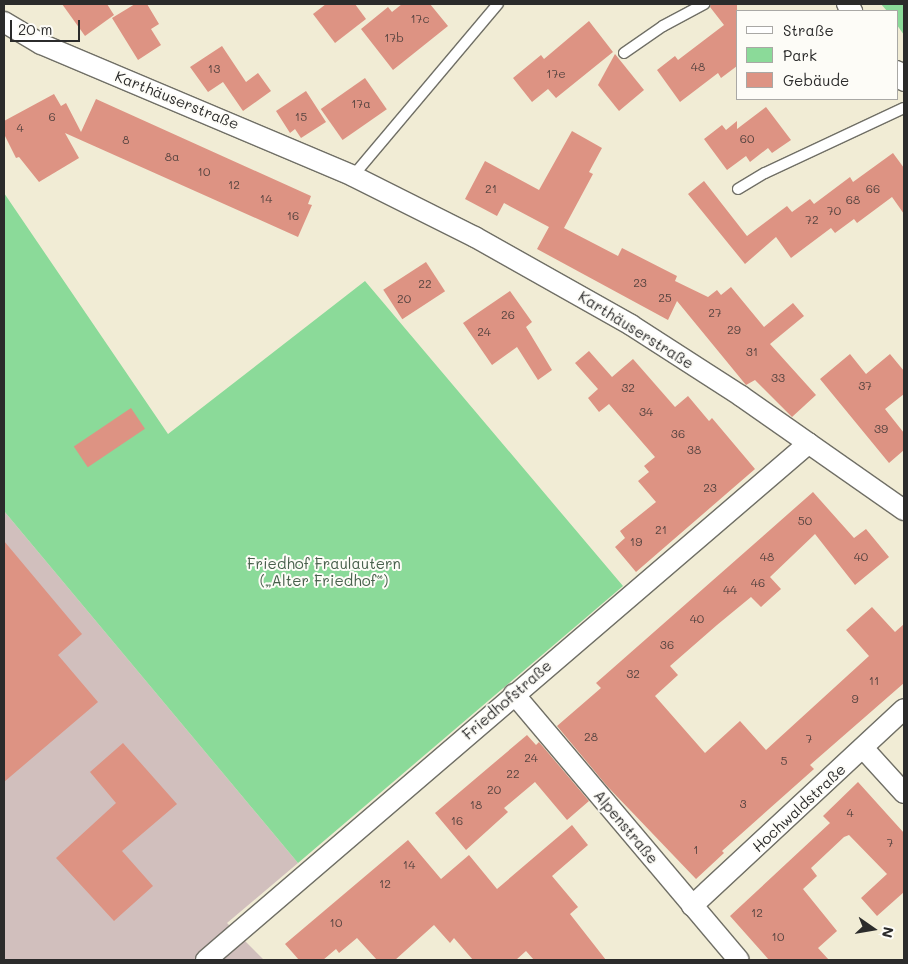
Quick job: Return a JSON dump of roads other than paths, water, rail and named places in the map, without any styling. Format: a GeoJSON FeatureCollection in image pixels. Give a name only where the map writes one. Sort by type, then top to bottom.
{"type":"FeatureCollection","features":[{"type":"Feature","properties":{"kind":"street","name":"Karthäuserstraße"},"geometry":{"type":"LineString","coordinates":[[4,22],[41,44],[353,176],[475,237],[631,325],[809,442],[904,510]]}},
{"type":"Feature","properties":{"kind":"street","name":"Friedhofstraße"},"geometry":{"type":"LineString","coordinates":[[206,960],[809,442]]}},
{"type":"Feature","properties":{"kind":"street","name":"Alpenstraße"},"geometry":{"type":"LineString","coordinates":[[514,694],[739,960]]}},
{"type":"Feature","properties":{"kind":"street","name":"Hochwaldstraße"},"geometry":{"type":"LineString","coordinates":[[692,906],[904,709]]}},
{"type":"Feature","properties":{"kind":"street"},"geometry":{"type":"LineString","coordinates":[[863,748],[904,793]]}},
{"type":"Feature","properties":{"kind":"lane"},"geometry":{"type":"LineString","coordinates":[[353,176],[498,4]]}},
{"type":"Feature","properties":{"kind":"lane"},"geometry":{"type":"LineString","coordinates":[[624,53],[663,26],[704,4]]}},
{"type":"Feature","properties":{"kind":"lane"},"geometry":{"type":"LineString","coordinates":[[738,189],[765,173],[904,108]]}},
{"type":"Feature","properties":{"kind":"park label","name":"Friedhof Fraulautern („Alter Friedhof“)"},"geometry":{"type":"Point","coordinates":[324,572]}}]}
